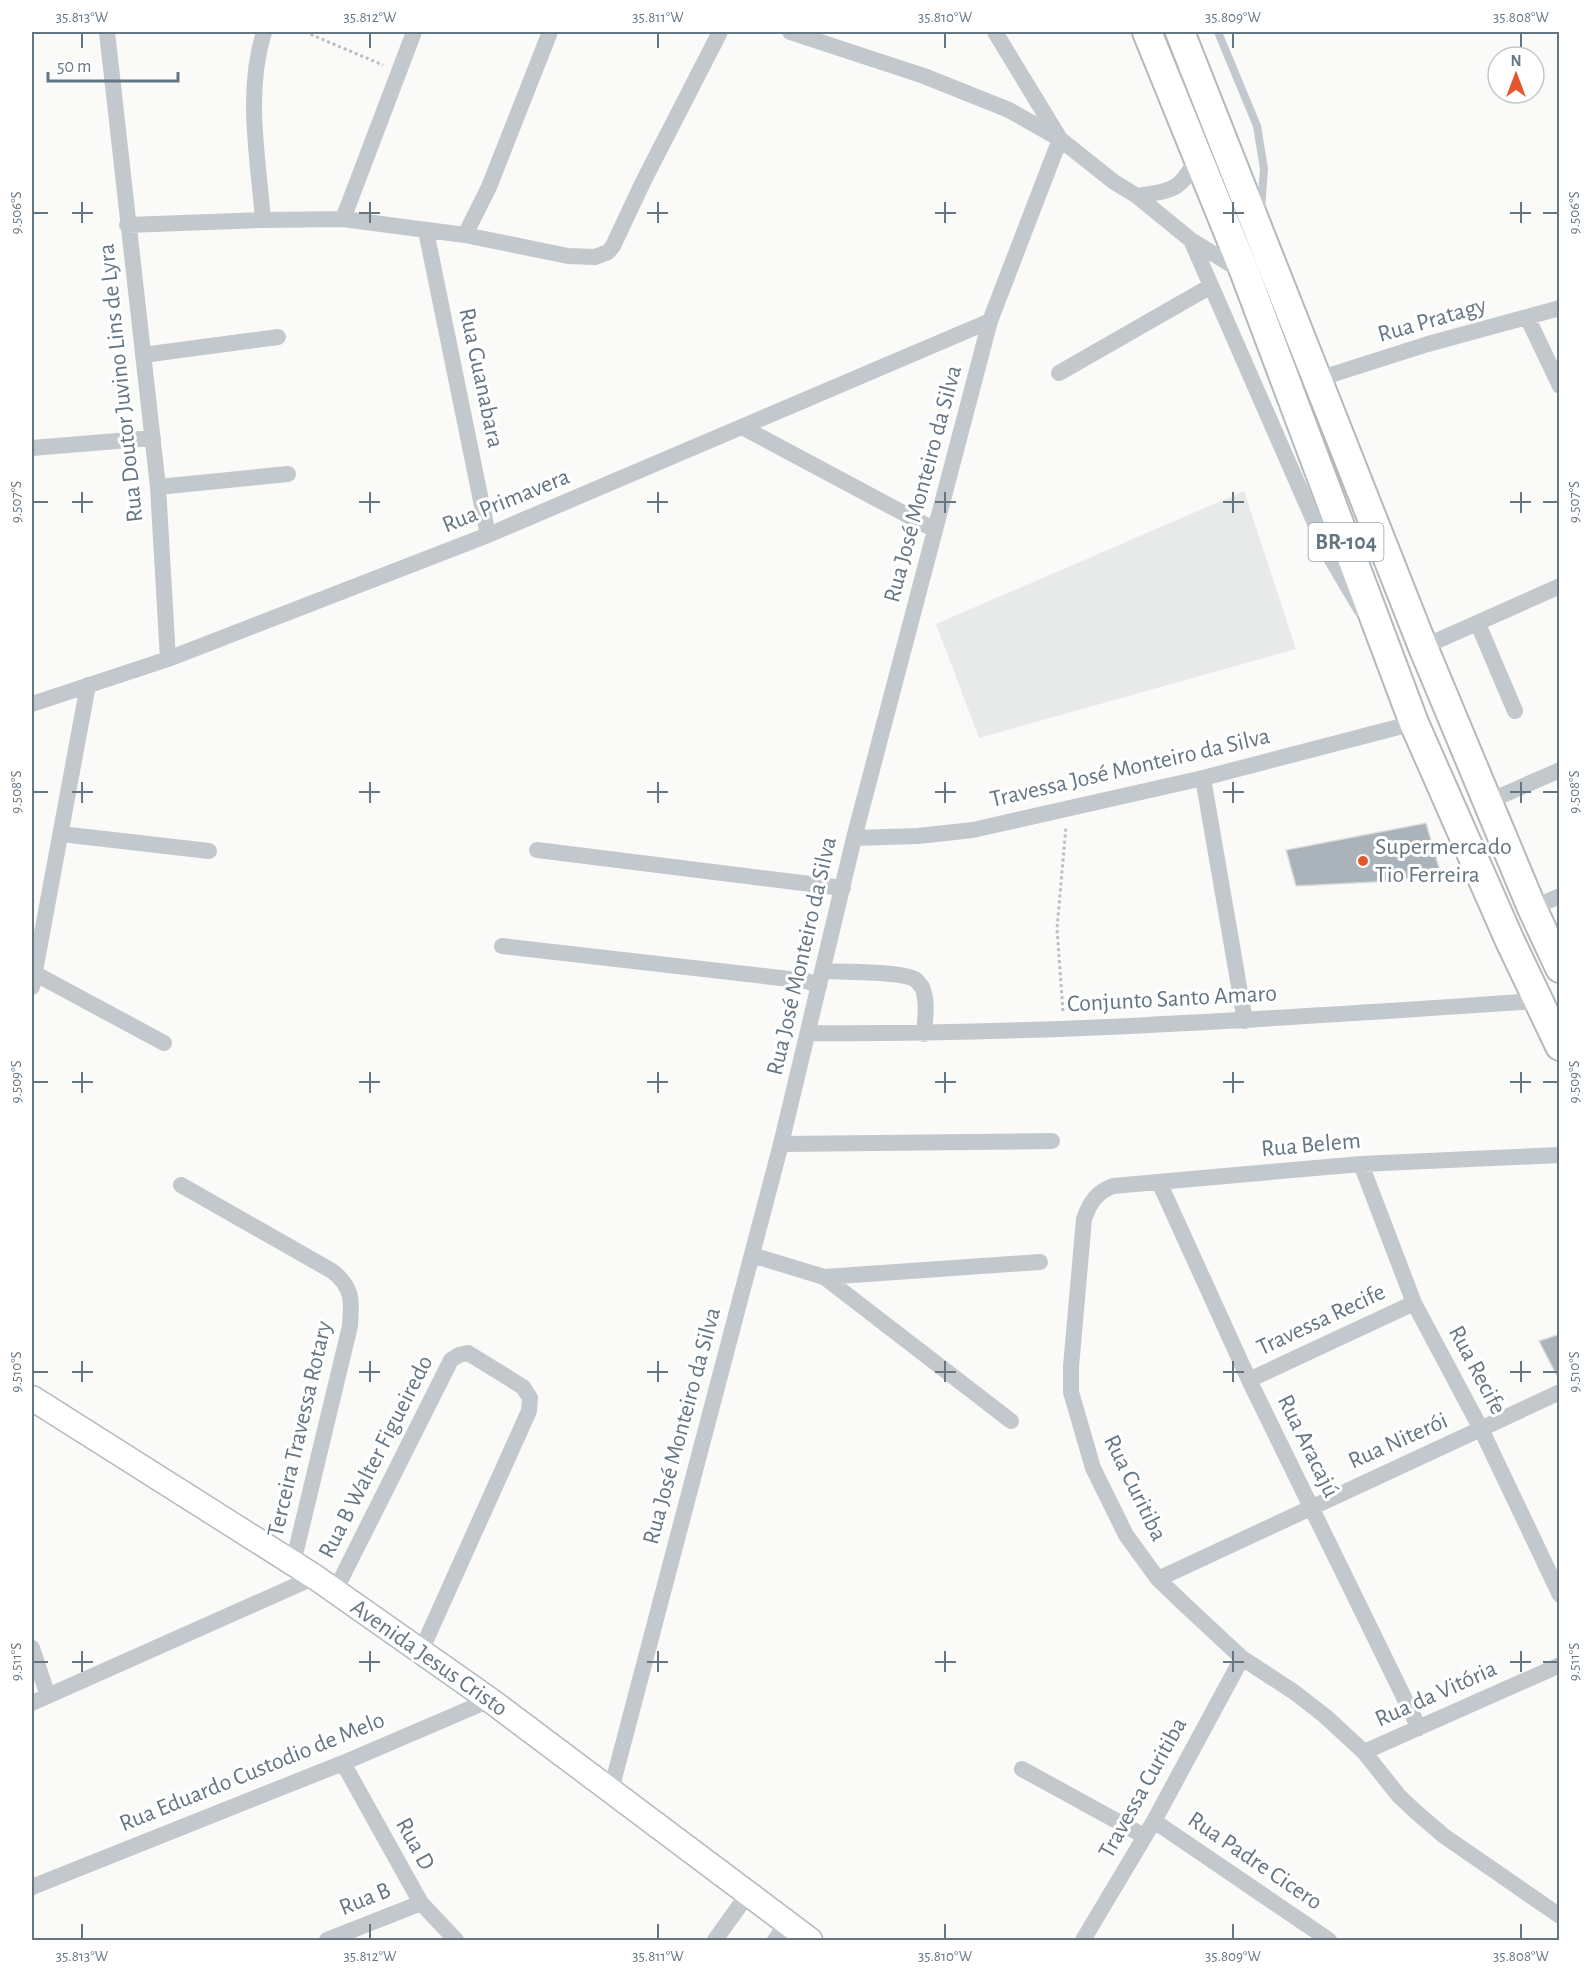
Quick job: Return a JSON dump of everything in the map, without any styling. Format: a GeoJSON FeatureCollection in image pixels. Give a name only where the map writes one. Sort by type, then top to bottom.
{"type":"FeatureCollection","features":[{"type":"Feature","properties":{"kind":"highway","name":"BR-104"},"geometry":{"type":"LineString","coordinates":[[1147,32],[1245,273],[1413,723],[1560,1046]]}},
{"type":"Feature","properties":{"kind":"highway","name":"BR-104"},"geometry":{"type":"LineString","coordinates":[[1180,32],[1423,647],[1532,908],[1560,968]]}},
{"type":"Feature","properties":{"kind":"main road","name":"Avenida Jesus Cristo"},"geometry":{"type":"LineString","coordinates":[[32,1398],[293,1563],[421,1651],[490,1700],[748,1894],[781,1932],[810,1941]]}},
{"type":"Feature","properties":{"kind":"street","name":"Rua Doutor Juvino Lins de Lyra"},"geometry":{"type":"LineString","coordinates":[[107,32],[127,225],[159,487],[168,659]]}},
{"type":"Feature","properties":{"kind":"street"},"geometry":{"type":"LineString","coordinates":[[263,220],[253,110],[256,62],[264,32]]}},
{"type":"Feature","properties":{"kind":"street"},"geometry":{"type":"LineString","coordinates":[[343,219],[414,32]]}},
{"type":"Feature","properties":{"kind":"street"},"geometry":{"type":"LineString","coordinates":[[465,236],[489,187],[550,32]]}},
{"type":"Feature","properties":{"kind":"street"},"geometry":{"type":"LineString","coordinates":[[127,225],[343,219],[465,236],[568,256],[588,258],[608,252],[720,32]]}},
{"type":"Feature","properties":{"kind":"street"},"geometry":{"type":"LineString","coordinates":[[790,32],[924,76],[1009,110],[1060,139],[1114,182],[1137,196],[1191,240],[1245,273]]}},
{"type":"Feature","properties":{"kind":"street"},"geometry":{"type":"LineString","coordinates":[[995,32],[1060,139]]}},
{"type":"Feature","properties":{"kind":"street","name":"Rua José Monteiro da Silva"},"geometry":{"type":"LineString","coordinates":[[611,1790],[781,1144],[854,838],[990,321],[1060,139]]}},
{"type":"Feature","properties":{"kind":"street"},"geometry":{"type":"LineString","coordinates":[[1137,196],[1176,187],[1186,179],[1198,157]]}},
{"type":"Feature","properties":{"kind":"street","name":"Rua Guanabara"},"geometry":{"type":"LineString","coordinates":[[426,231],[488,535]]}},
{"type":"Feature","properties":{"kind":"street"},"geometry":{"type":"LineString","coordinates":[[1191,240],[1328,553],[1353,598],[1379,630]]}},
{"type":"Feature","properties":{"kind":"street"},"geometry":{"type":"LineString","coordinates":[[1059,373],[1211,286]]}},
{"type":"Feature","properties":{"kind":"street","name":"Rua Pratagy"},"geometry":{"type":"LineString","coordinates":[[1318,379],[1428,344],[1560,308]]}},
{"type":"Feature","properties":{"kind":"street"},"geometry":{"type":"LineString","coordinates":[[1527,318],[1560,386]]}},
{"type":"Feature","properties":{"kind":"street","name":"Rua Primavera"},"geometry":{"type":"LineString","coordinates":[[32,704],[168,659],[488,535],[990,321]]}},
{"type":"Feature","properties":{"kind":"street"},"geometry":{"type":"LineString","coordinates":[[143,355],[278,337]]}},
{"type":"Feature","properties":{"kind":"street"},"geometry":{"type":"LineString","coordinates":[[742,427],[935,530]]}},
{"type":"Feature","properties":{"kind":"street"},"geometry":{"type":"LineString","coordinates":[[32,448],[153,438]]}},
{"type":"Feature","properties":{"kind":"street"},"geometry":{"type":"LineString","coordinates":[[159,487],[288,474]]}},
{"type":"Feature","properties":{"kind":"street"},"geometry":{"type":"LineString","coordinates":[[1423,647],[1560,586]]}},
{"type":"Feature","properties":{"kind":"street"},"geometry":{"type":"LineString","coordinates":[[1478,624],[1515,711]]}},
{"type":"Feature","properties":{"kind":"street"},"geometry":{"type":"LineString","coordinates":[[88,685],[33,980],[164,1043]]}},
{"type":"Feature","properties":{"kind":"street","name":"Travessa José Monteiro da Silva"},"geometry":{"type":"LineString","coordinates":[[854,838],[918,836],[973,830],[1203,778],[1413,723]]}},
{"type":"Feature","properties":{"kind":"street"},"geometry":{"type":"LineString","coordinates":[[1487,801],[1560,770]]}},
{"type":"Feature","properties":{"kind":"street"},"geometry":{"type":"LineString","coordinates":[[1203,778],[1245,1021]]}},
{"type":"Feature","properties":{"kind":"street"},"geometry":{"type":"LineString","coordinates":[[61,834],[208,851]]}},
{"type":"Feature","properties":{"kind":"street"},"geometry":{"type":"LineString","coordinates":[[537,850],[843,888]]}},
{"type":"Feature","properties":{"kind":"street"},"geometry":{"type":"LineString","coordinates":[[1532,908],[1560,896]]}},
{"type":"Feature","properties":{"kind":"street"},"geometry":{"type":"LineString","coordinates":[[502,946],[807,981],[882,974],[906,976],[917,980],[923,989],[924,1034]]}},
{"type":"Feature","properties":{"kind":"street","name":"Conjunto Santo Amaro"},"geometry":{"type":"LineString","coordinates":[[808,1033],[924,1034],[1245,1021],[1538,1002]]}},
{"type":"Feature","properties":{"kind":"street"},"geometry":{"type":"LineString","coordinates":[[781,1144],[1052,1142]]}},
{"type":"Feature","properties":{"kind":"street","name":"Rua Belem"},"geometry":{"type":"LineString","coordinates":[[1084,1219],[1088,1207],[1101,1191],[1113,1186],[1361,1164],[1560,1155]]}},
{"type":"Feature","properties":{"kind":"street","name":"Rua Recife"},"geometry":{"type":"LineString","coordinates":[[1361,1164],[1414,1303],[1481,1429],[1560,1595]]}},
{"type":"Feature","properties":{"kind":"street","name":"Rua Aracajú"},"geometry":{"type":"LineString","coordinates":[[1159,1182],[1249,1380],[1419,1728]]}},
{"type":"Feature","properties":{"kind":"street","name":"Terceira Travessa Rotary"},"geometry":{"type":"LineString","coordinates":[[181,1185],[332,1271],[342,1279],[350,1296],[350,1326],[293,1563]]}},
{"type":"Feature","properties":{"kind":"street","name":"Rua Curitiba"},"geometry":{"type":"LineString","coordinates":[[1084,1219],[1071,1367],[1071,1392],[1093,1468],[1126,1535],[1158,1579],[1242,1658],[1294,1692],[1364,1752],[1399,1796],[1444,1836],[1560,1916]]}},
{"type":"Feature","properties":{"kind":"street"},"geometry":{"type":"LineString","coordinates":[[752,1255],[824,1277],[1011,1421]]}},
{"type":"Feature","properties":{"kind":"street"},"geometry":{"type":"LineString","coordinates":[[824,1277],[1040,1262]]}},
{"type":"Feature","properties":{"kind":"street","name":"Travessa Recife"},"geometry":{"type":"LineString","coordinates":[[1249,1380],[1414,1303]]}},
{"type":"Feature","properties":{"kind":"street","name":"Rua B Walter Figueiredo"},"geometry":{"type":"LineString","coordinates":[[325,1584],[451,1360],[468,1353],[523,1387],[530,1398],[529,1411],[421,1651]]}},
{"type":"Feature","properties":{"kind":"street","name":"Rua Niterói"},"geometry":{"type":"LineString","coordinates":[[1158,1579],[1560,1392]]}},
{"type":"Feature","properties":{"kind":"street"},"geometry":{"type":"LineString","coordinates":[[32,1703],[325,1584]]}},
{"type":"Feature","properties":{"kind":"street"},"geometry":{"type":"LineString","coordinates":[[32,1648],[48,1696]]}},
{"type":"Feature","properties":{"kind":"street","name":"Travessa Curitiba"},"geometry":{"type":"LineString","coordinates":[[1083,1941],[1154,1821],[1242,1658]]}},
{"type":"Feature","properties":{"kind":"street","name":"Rua da Vitória"},"geometry":{"type":"LineString","coordinates":[[1364,1752],[1560,1665]]}},
{"type":"Feature","properties":{"kind":"street","name":"Rua Eduardo Custodio de Melo"},"geometry":{"type":"LineString","coordinates":[[32,1887],[343,1762],[490,1700]]}},
{"type":"Feature","properties":{"kind":"street","name":"Rua D"},"geometry":{"type":"LineString","coordinates":[[343,1762],[421,1903],[456,1941]]}},
{"type":"Feature","properties":{"kind":"street"},"geometry":{"type":"LineString","coordinates":[[1023,1769],[1144,1836]]}},
{"type":"Feature","properties":{"kind":"street","name":"Rua Padre Cicero"},"geometry":{"type":"LineString","coordinates":[[1154,1821],[1329,1941]]}},
{"type":"Feature","properties":{"kind":"street"},"geometry":{"type":"LineString","coordinates":[[715,1941],[748,1894]]}},
{"type":"Feature","properties":{"kind":"street","name":"Rua B"},"geometry":{"type":"LineString","coordinates":[[327,1941],[421,1903]]}},
{"type":"Feature","properties":{"kind":"lane"},"geometry":{"type":"LineString","coordinates":[[1218,32],[1257,126],[1264,169],[1258,231]]}},
{"type":"Feature","properties":{"kind":"path"},"geometry":{"type":"LineString","coordinates":[[305,32],[398,72]]}},
{"type":"Feature","properties":{"kind":"path"},"geometry":{"type":"LineString","coordinates":[[1064,1028],[1057,929],[1067,810]]}},
{"type":"Feature","properties":{"kind":"shaded area"},"geometry":{"type":"Polygon","coordinates":[[[1244,491],[1296,649],[979,738],[936,624],[1244,491]]]}},
{"type":"Feature","properties":{"kind":"building","name":"Supermercado Tio Ferreira"},"geometry":{"type":"Polygon","coordinates":[[[1426,823],[1440,871],[1395,881],[1296,886],[1286,850],[1426,823]]]}},
{"type":"Feature","properties":{"kind":"building"},"geometry":{"type":"Polygon","coordinates":[[[1560,1334],[1560,1377],[1558,1378],[1539,1341],[1560,1334]]]}},
{"type":"Feature","properties":{"kind":"place","name":"Supermercado Tio Ferreira"},"geometry":{"type":"Point","coordinates":[1363,861]}}]}
